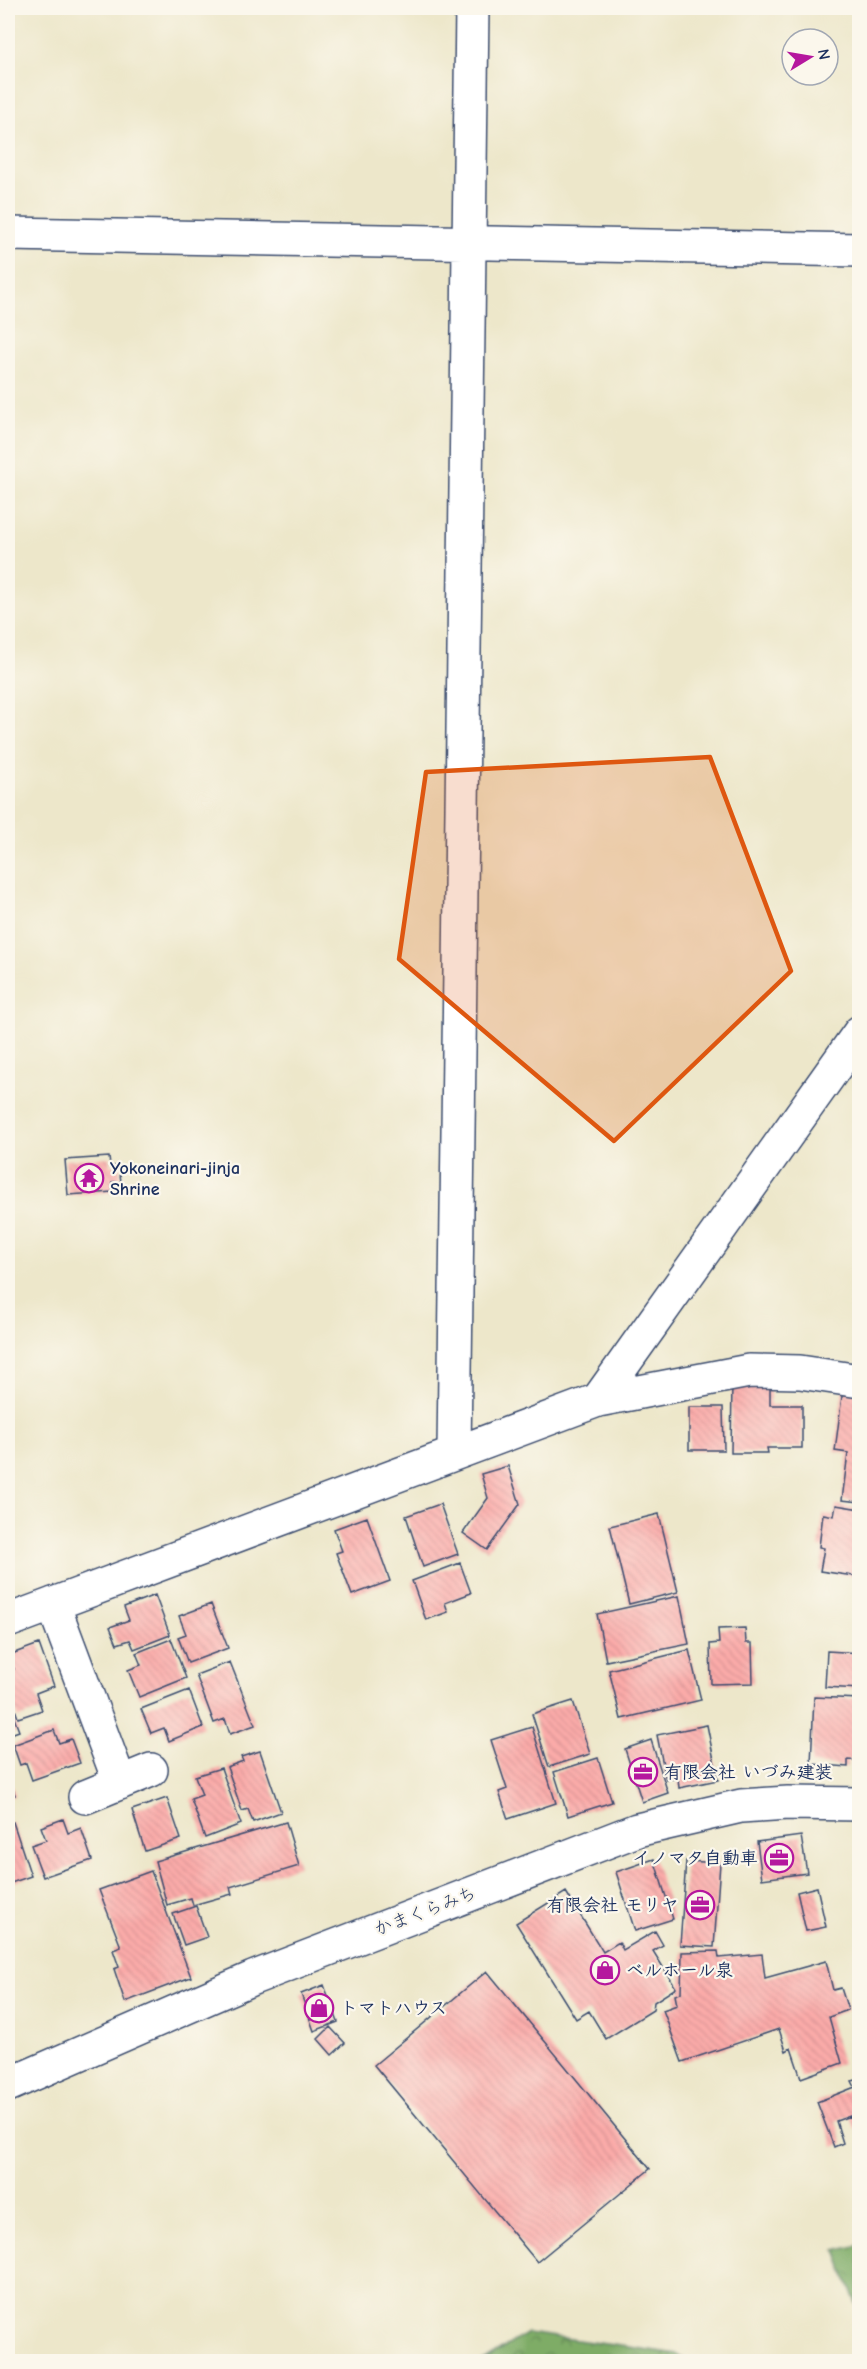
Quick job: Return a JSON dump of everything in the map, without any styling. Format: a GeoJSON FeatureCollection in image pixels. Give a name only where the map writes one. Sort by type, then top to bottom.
{"type":"FeatureCollection","features":[{"type":"Feature","properties":{"kind":"street"},"geometry":{"type":"LineString","coordinates":[[454,1452],[472,8]]}},
{"type":"Feature","properties":{"kind":"street"},"geometry":{"type":"LineString","coordinates":[[8,234],[860,250]]}},
{"type":"Feature","properties":{"kind":"street"},"geometry":{"type":"LineString","coordinates":[[598,1400],[860,1032]]}},
{"type":"Feature","properties":{"kind":"street"},"geometry":{"type":"LineString","coordinates":[[8,1621],[454,1452],[598,1400],[749,1371],[800,1372],[860,1381]]}},
{"type":"Feature","properties":{"kind":"street"},"geometry":{"type":"LineString","coordinates":[[53,1604],[120,1783]]}},
{"type":"Feature","properties":{"kind":"street"},"geometry":{"type":"LineString","coordinates":[[85,1797],[151,1770]]}},
{"type":"Feature","properties":{"kind":"street","name":"かまくらみち"},"geometry":{"type":"LineString","coordinates":[[8,2085],[253,1978],[637,1830],[741,1806],[788,1803],[860,1804]]}},
{"type":"Feature","properties":{"kind":"highlighted area"},"geometry":{"type":"Polygon","coordinates":[[[710,757],[791,971],[614,1141],[399,959],[426,772],[710,757]]]}},
{"type":"Feature","properties":{"kind":"green space"},"geometry":{"type":"Polygon","coordinates":[[[860,2245],[859,2311],[836,2251],[860,2245]]]}},
{"type":"Feature","properties":{"kind":"green space"},"geometry":{"type":"Polygon","coordinates":[[[527,2333],[678,2354],[688,2361],[483,2361],[527,2333]]]}},
{"type":"Feature","properties":{"kind":"building"},"geometry":{"type":"Polygon","coordinates":[[[109,1157],[110,1166],[119,1166],[121,1182],[112,1182],[113,1192],[68,1195],[65,1160],[109,1157]]]}},
{"type":"Feature","properties":{"kind":"building"},"geometry":{"type":"Polygon","coordinates":[[[770,1382],[770,1405],[802,1405],[802,1448],[767,1448],[768,1453],[731,1453],[732,1383],[770,1382]]]}},
{"type":"Feature","properties":{"kind":"building"},"geometry":{"type":"Polygon","coordinates":[[[843,1388],[860,1390],[860,1502],[842,1500],[848,1453],[835,1451],[843,1388]]]}},
{"type":"Feature","properties":{"kind":"building"},"geometry":{"type":"Polygon","coordinates":[[[689,1407],[723,1407],[724,1450],[689,1450],[689,1407]]]}},
{"type":"Feature","properties":{"kind":"building"},"geometry":{"type":"Polygon","coordinates":[[[508,1466],[520,1504],[487,1550],[463,1533],[488,1498],[481,1474],[508,1466]]]}},
{"type":"Feature","properties":{"kind":"building"},"geometry":{"type":"Polygon","coordinates":[[[440,1504],[458,1554],[423,1567],[406,1516],[440,1504]]]}},
{"type":"Feature","properties":{"kind":"building"},"geometry":{"type":"Polygon","coordinates":[[[836,1505],[860,1509],[860,1577],[820,1571],[824,1548],[819,1547],[823,1514],[834,1516],[836,1505]]]}},
{"type":"Feature","properties":{"kind":"building"},"geometry":{"type":"Polygon","coordinates":[[[659,1514],[678,1592],[629,1604],[610,1526],[659,1514]]]}},
{"type":"Feature","properties":{"kind":"building"},"geometry":{"type":"Polygon","coordinates":[[[367,1517],[390,1581],[352,1595],[336,1553],[342,1551],[334,1529],[367,1517]]]}},
{"type":"Feature","properties":{"kind":"building"},"geometry":{"type":"Polygon","coordinates":[[[460,1563],[471,1593],[445,1603],[448,1612],[426,1620],[412,1581],[460,1563]]]}},
{"type":"Feature","properties":{"kind":"building"},"geometry":{"type":"Polygon","coordinates":[[[155,1595],[170,1635],[134,1649],[130,1640],[117,1644],[110,1627],[129,1620],[124,1607],[155,1595]]]}},
{"type":"Feature","properties":{"kind":"building"},"geometry":{"type":"Polygon","coordinates":[[[679,1596],[689,1644],[606,1661],[597,1614],[679,1596]]]}},
{"type":"Feature","properties":{"kind":"building"},"geometry":{"type":"Polygon","coordinates":[[[211,1604],[228,1648],[188,1663],[178,1637],[186,1634],[179,1616],[211,1604]]]}},
{"type":"Feature","properties":{"kind":"building"},"geometry":{"type":"Polygon","coordinates":[[[745,1628],[746,1643],[752,1643],[753,1683],[711,1684],[710,1644],[719,1643],[718,1629],[745,1628]]]}},
{"type":"Feature","properties":{"kind":"building"},"geometry":{"type":"Polygon","coordinates":[[[171,1639],[186,1678],[139,1697],[128,1670],[141,1665],[136,1653],[171,1639]]]}},
{"type":"Feature","properties":{"kind":"building"},"geometry":{"type":"Polygon","coordinates":[[[39,1644],[54,1686],[36,1693],[42,1710],[18,1718],[8,1688],[8,1671],[14,1669],[9,1655],[39,1644]]]}},
{"type":"Feature","properties":{"kind":"building"},"geometry":{"type":"Polygon","coordinates":[[[689,1650],[701,1700],[621,1719],[609,1670],[689,1650]]]}},
{"type":"Feature","properties":{"kind":"building"},"geometry":{"type":"Polygon","coordinates":[[[827,1651],[860,1653],[860,1689],[825,1687],[827,1651]]]}},
{"type":"Feature","properties":{"kind":"building"},"geometry":{"type":"Polygon","coordinates":[[[230,1662],[255,1725],[230,1734],[225,1719],[214,1723],[196,1675],[230,1662]]]}},
{"type":"Feature","properties":{"kind":"building"},"geometry":{"type":"Polygon","coordinates":[[[189,1690],[203,1727],[169,1741],[164,1728],[151,1733],[141,1709],[189,1690]]]}},
{"type":"Feature","properties":{"kind":"building"},"geometry":{"type":"Polygon","coordinates":[[[814,1697],[860,1699],[860,1761],[848,1760],[848,1767],[811,1764],[814,1697]]]}},
{"type":"Feature","properties":{"kind":"building"},"geometry":{"type":"Polygon","coordinates":[[[573,1701],[590,1754],[549,1767],[532,1714],[573,1701]]]}},
{"type":"Feature","properties":{"kind":"building"},"geometry":{"type":"Polygon","coordinates":[[[8,1702],[19,1731],[8,1735],[8,1702]]]}},
{"type":"Feature","properties":{"kind":"building"},"geometry":{"type":"Polygon","coordinates":[[[707,1725],[718,1780],[679,1788],[678,1778],[666,1780],[657,1735],[707,1725]]]}},
{"type":"Feature","properties":{"kind":"building"},"geometry":{"type":"Polygon","coordinates":[[[532,1727],[556,1803],[508,1819],[499,1792],[507,1789],[491,1740],[532,1727]]]}},
{"type":"Feature","properties":{"kind":"building"},"geometry":{"type":"Polygon","coordinates":[[[54,1730],[59,1743],[71,1739],[80,1763],[32,1780],[26,1763],[20,1765],[13,1745],[54,1730]]]}},
{"type":"Feature","properties":{"kind":"building"},"geometry":{"type":"Polygon","coordinates":[[[651,1740],[668,1793],[642,1802],[625,1749],[651,1740]]]}},
{"type":"Feature","properties":{"kind":"building"},"geometry":{"type":"Polygon","coordinates":[[[260,1751],[281,1812],[253,1822],[248,1809],[242,1811],[227,1767],[243,1761],[241,1757],[260,1751]]]}},
{"type":"Feature","properties":{"kind":"building"},"geometry":{"type":"Polygon","coordinates":[[[598,1758],[612,1802],[568,1816],[554,1772],[598,1758]]]}},
{"type":"Feature","properties":{"kind":"building"},"geometry":{"type":"Polygon","coordinates":[[[221,1768],[241,1824],[205,1838],[191,1799],[202,1795],[195,1776],[221,1768]]]}},
{"type":"Feature","properties":{"kind":"building"},"geometry":{"type":"Polygon","coordinates":[[[8,1775],[15,1795],[8,1798],[8,1775]]]}},
{"type":"Feature","properties":{"kind":"building"},"geometry":{"type":"Polygon","coordinates":[[[167,1798],[181,1839],[145,1851],[132,1810],[167,1798]]]}},
{"type":"Feature","properties":{"kind":"building"},"geometry":{"type":"Polygon","coordinates":[[[63,1819],[68,1833],[81,1828],[92,1860],[43,1877],[31,1845],[46,1840],[41,1827],[63,1819]]]}},
{"type":"Feature","properties":{"kind":"building"},"geometry":{"type":"Polygon","coordinates":[[[13,1822],[31,1876],[8,1884],[8,1824],[13,1822]]]}},
{"type":"Feature","properties":{"kind":"building"},"geometry":{"type":"Polygon","coordinates":[[[286,1822],[299,1866],[230,1887],[232,1894],[193,1905],[191,1898],[167,1905],[155,1861],[286,1822]]]}},
{"type":"Feature","properties":{"kind":"building"},"geometry":{"type":"Polygon","coordinates":[[[801,1836],[807,1873],[762,1879],[757,1842],[801,1836]]]}},
{"type":"Feature","properties":{"kind":"building"},"geometry":{"type":"Polygon","coordinates":[[[654,1859],[673,1919],[635,1931],[616,1872],[654,1859]]]}},
{"type":"Feature","properties":{"kind":"building"},"geometry":{"type":"Polygon","coordinates":[[[686,1861],[720,1863],[714,1947],[680,1945],[686,1861]]]}},
{"type":"Feature","properties":{"kind":"building"},"geometry":{"type":"Polygon","coordinates":[[[151,1871],[191,1977],[125,2002],[114,1969],[119,1967],[113,1950],[121,1947],[99,1890],[151,1871]]]}},
{"type":"Feature","properties":{"kind":"building"},"geometry":{"type":"Polygon","coordinates":[[[817,1887],[826,1927],[806,1931],[797,1892],[817,1887]]]}},
{"type":"Feature","properties":{"kind":"building","name":"ベルホール泉"},"geometry":{"type":"Polygon","coordinates":[[[566,1892],[603,1952],[619,1942],[623,1950],[655,1931],[663,1945],[653,1951],[676,1988],[654,2002],[653,2010],[606,2039],[589,2011],[576,2019],[516,1923],[566,1892]]]}},
{"type":"Feature","properties":{"kind":"building"},"geometry":{"type":"Polygon","coordinates":[[[196,1906],[207,1937],[184,1945],[173,1914],[196,1906]]]}},
{"type":"Feature","properties":{"kind":"building"},"geometry":{"type":"Polygon","coordinates":[[[718,1951],[719,1958],[762,1954],[765,1978],[826,1961],[833,1990],[841,1988],[848,2010],[829,2017],[842,2063],[801,2078],[791,2048],[786,2051],[779,2029],[682,2062],[663,2010],[677,2005],[675,1995],[681,1993],[682,1952],[718,1951]]]}},
{"type":"Feature","properties":{"kind":"building"},"geometry":{"type":"Polygon","coordinates":[[[487,1971],[650,2169],[537,2262],[374,2065],[487,1971]]]}},
{"type":"Feature","properties":{"kind":"building","name":"トマトハウス"},"geometry":{"type":"Polygon","coordinates":[[[324,1985],[338,2022],[314,2031],[301,1994],[324,1985]]]}},
{"type":"Feature","properties":{"kind":"building"},"geometry":{"type":"Polygon","coordinates":[[[330,2027],[345,2043],[332,2055],[318,2039],[330,2027]]]}},
{"type":"Feature","properties":{"kind":"building"},"geometry":{"type":"Polygon","coordinates":[[[860,2079],[860,2126],[854,2128],[850,2116],[836,2121],[843,2143],[834,2147],[817,2102],[855,2087],[852,2081],[860,2079]]]}},
{"type":"Feature","properties":{"kind":"place","name":"Yokoneinari-jinja Shrine"},"geometry":{"type":"Point","coordinates":[89,1178]}},
{"type":"Feature","properties":{"kind":"place","name":"有限会社 いづみ建装"},"geometry":{"type":"Point","coordinates":[643,1772]}},
{"type":"Feature","properties":{"kind":"place","name":"イノマタ自動車"},"geometry":{"type":"Point","coordinates":[779,1858]}},
{"type":"Feature","properties":{"kind":"place","name":"有限会社 モリヤ"},"geometry":{"type":"Point","coordinates":[700,1905]}},
{"type":"Feature","properties":{"kind":"place","name":"ベルホール泉"},"geometry":{"type":"Point","coordinates":[605,1970]}},
{"type":"Feature","properties":{"kind":"place","name":"トマトハウス"},"geometry":{"type":"Point","coordinates":[319,2008]}}]}
